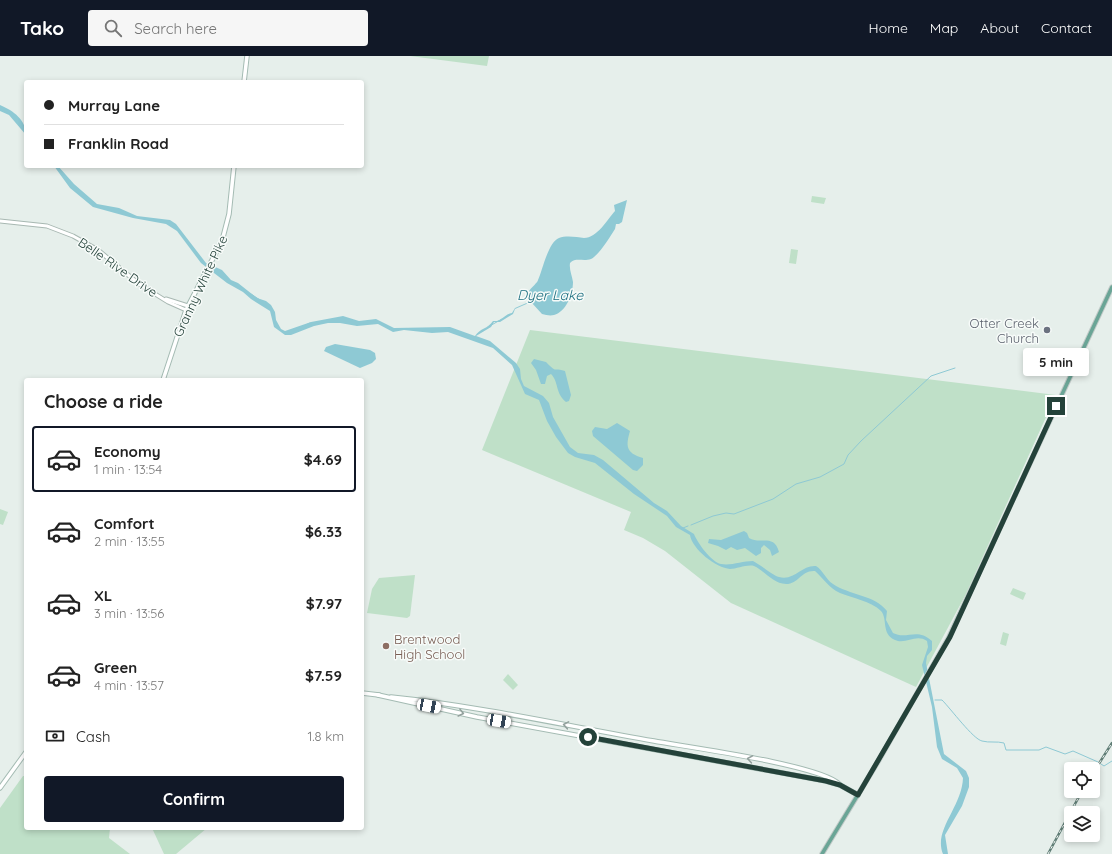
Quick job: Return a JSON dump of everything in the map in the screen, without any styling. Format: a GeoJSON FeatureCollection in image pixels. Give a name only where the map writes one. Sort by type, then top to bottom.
{"type":"FeatureCollection","features":[{"type":"Feature","properties":{"kind":"main road"},"geometry":{"type":"LineString","coordinates":[[244,80],[247,56]]}},
{"type":"Feature","properties":{"kind":"main road","name":"Granny White Pike"},"geometry":{"type":"LineString","coordinates":[[164,378],[186,310],[215,258],[227,224],[234,168]]}},
{"type":"Feature","properties":{"kind":"main road"},"geometry":{"type":"LineString","coordinates":[[822,854],[936,662],[976,582],[1112,287]]}},
{"type":"Feature","properties":{"kind":"main road"},"geometry":{"type":"LineString","coordinates":[[364,693],[473,707],[758,760],[816,774],[836,781],[840,785]]}},
{"type":"Feature","properties":{"kind":"main road"},"geometry":{"type":"LineString","coordinates":[[378,695],[471,715],[826,781],[840,785],[858,795]]}},
{"type":"Feature","properties":{"kind":"main road"},"geometry":{"type":"LineString","coordinates":[[0,788],[24,755]]}},
{"type":"Feature","properties":{"kind":"street","name":"Belle Rive Drive"},"geometry":{"type":"LineString","coordinates":[[0,221],[47,226],[73,236],[98,250],[139,284],[186,310]]}},
{"type":"Feature","properties":{"kind":"street","name":"Belle Rive Drive"},"geometry":{"type":"LineString","coordinates":[[166,299],[188,306]]}},
{"type":"Feature","properties":{"kind":"green space"},"geometry":{"type":"Polygon","coordinates":[[[410,56],[489,56],[487,66],[410,56]]]}},
{"type":"Feature","properties":{"kind":"green space"},"geometry":{"type":"Polygon","coordinates":[[[812,196],[826,198],[824,204],[811,202],[812,196]]]}},
{"type":"Feature","properties":{"kind":"green space"},"geometry":{"type":"Polygon","coordinates":[[[791,249],[798,250],[796,264],[789,263],[791,249]]]}},
{"type":"Feature","properties":{"kind":"green space"},"geometry":{"type":"Polygon","coordinates":[[[530,330],[1056,395],[966,594],[916,687],[731,603],[665,551],[643,538],[624,530],[631,512],[482,450],[530,330]]]}},
{"type":"Feature","properties":{"kind":"green space"},"geometry":{"type":"Polygon","coordinates":[[[0,509],[8,512],[3,525],[0,524],[0,509]]]}},
{"type":"Feature","properties":{"kind":"green space"},"geometry":{"type":"Polygon","coordinates":[[[415,575],[410,616],[407,618],[367,613],[372,589],[379,578],[415,575]]]}},
{"type":"Feature","properties":{"kind":"green space"},"geometry":{"type":"Polygon","coordinates":[[[1013,588],[1026,593],[1023,600],[1010,594],[1013,588]]]}},
{"type":"Feature","properties":{"kind":"green space"},"geometry":{"type":"Polygon","coordinates":[[[1003,632],[1009,634],[1006,646],[1000,644],[1003,632]]]}},
{"type":"Feature","properties":{"kind":"green space"},"geometry":{"type":"Polygon","coordinates":[[[508,674],[518,685],[513,690],[503,680],[508,674]]]}},
{"type":"Feature","properties":{"kind":"green space"},"geometry":{"type":"Polygon","coordinates":[[[24,776],[24,830],[110,830],[109,838],[130,854],[0,854],[0,808],[24,776]]]}},
{"type":"Feature","properties":{"kind":"green space"},"geometry":{"type":"Polygon","coordinates":[[[153,830],[205,830],[176,854],[164,854],[153,830]]]}},
{"type":"Feature","properties":{"kind":"water"},"geometry":{"type":"Polygon","coordinates":[[[0,105],[14,113],[24,125],[24,133],[9,115],[0,111],[0,105]]]}},
{"type":"Feature","properties":{"kind":"water","name":"Dyer Lake"},"geometry":{"type":"Polygon","coordinates":[[[55,168],[60,168],[74,184],[97,204],[119,208],[137,216],[170,220],[176,224],[206,263],[222,270],[231,280],[238,283],[257,298],[266,301],[271,305],[275,312],[276,320],[281,329],[285,331],[311,322],[343,316],[359,321],[376,319],[394,328],[450,327],[475,336],[479,331],[489,326],[493,321],[501,319],[512,313],[515,308],[531,301],[529,291],[538,281],[546,258],[555,241],[559,238],[565,237],[572,236],[584,238],[593,235],[615,211],[614,205],[627,200],[622,222],[616,224],[615,229],[597,254],[591,259],[575,260],[570,263],[573,287],[568,302],[562,310],[552,315],[542,314],[531,302],[515,309],[513,314],[500,322],[494,322],[491,327],[476,336],[490,341],[516,363],[520,369],[521,379],[524,386],[543,396],[549,403],[553,417],[570,447],[578,453],[594,455],[603,460],[654,503],[667,511],[681,526],[694,534],[698,542],[713,560],[721,564],[753,561],[776,576],[785,578],[811,566],[816,566],[828,580],[839,588],[869,598],[882,606],[887,611],[886,620],[893,633],[898,635],[922,635],[932,641],[932,650],[927,656],[926,663],[944,754],[966,771],[969,778],[969,787],[962,806],[945,835],[948,854],[943,854],[941,845],[942,836],[958,799],[963,778],[957,768],[942,759],[937,747],[932,707],[922,665],[928,647],[927,641],[919,638],[903,641],[895,640],[886,630],[881,611],[867,602],[836,591],[829,586],[815,571],[810,571],[794,582],[786,584],[773,580],[754,566],[730,569],[724,568],[706,557],[695,546],[690,535],[676,527],[667,516],[634,494],[595,463],[575,457],[568,453],[556,437],[547,421],[539,400],[525,394],[512,365],[493,348],[448,332],[432,333],[404,330],[393,332],[378,324],[357,326],[340,323],[328,323],[314,326],[291,335],[285,335],[274,327],[270,311],[227,283],[201,263],[177,231],[166,224],[133,218],[93,207],[70,188],[55,168]]]}},
{"type":"Feature","properties":{"kind":"water"},"geometry":{"type":"Polygon","coordinates":[[[335,344],[370,350],[375,353],[376,359],[372,363],[360,368],[324,351],[326,347],[335,344]]]}},
{"type":"Feature","properties":{"kind":"water"},"geometry":{"type":"Polygon","coordinates":[[[534,359],[546,362],[554,369],[565,371],[571,395],[569,401],[566,402],[560,395],[555,380],[551,374],[547,376],[545,384],[541,384],[536,370],[531,363],[534,359]]]}},
{"type":"Feature","properties":{"kind":"water"},"geometry":{"type":"Polygon","coordinates":[[[617,423],[630,431],[628,448],[630,451],[633,454],[643,458],[643,465],[637,471],[633,470],[593,436],[592,431],[595,427],[607,429],[617,423]]]}},
{"type":"Feature","properties":{"kind":"water"},"geometry":{"type":"Polygon","coordinates":[[[744,531],[747,533],[749,538],[753,540],[766,540],[774,543],[779,552],[772,556],[770,550],[764,545],[761,548],[761,553],[756,556],[745,548],[737,550],[731,547],[726,550],[708,543],[709,539],[721,540],[744,531]]]}},
{"type":"Feature","properties":{"kind":"waterway"},"geometry":{"type":"LineString","coordinates":[[251,294],[260,300]]}},
{"type":"Feature","properties":{"kind":"waterway"},"geometry":{"type":"LineString","coordinates":[[488,327],[502,319]]}},
{"type":"Feature","properties":{"kind":"waterway"},"geometry":{"type":"LineString","coordinates":[[304,326],[310,323]]}},
{"type":"Feature","properties":{"kind":"waterway"},"geometry":{"type":"LineString","coordinates":[[691,525],[713,516],[726,513],[734,514],[773,499],[796,484],[820,477],[844,464],[848,455],[861,441],[931,376],[955,368]]}},
{"type":"Feature","properties":{"kind":"waterway"},"geometry":{"type":"LineString","coordinates":[[683,528],[688,526]]}},
{"type":"Feature","properties":{"kind":"waterway"},"geometry":{"type":"LineString","coordinates":[[935,700],[942,700],[968,730],[982,741],[1004,743],[1006,750],[1039,750],[1046,747],[1065,754],[1073,751],[1098,762]]}},
{"type":"Feature","properties":{"kind":"waterway"},"geometry":{"type":"LineString","coordinates":[[1101,764],[1104,766],[1112,761]]}},
{"type":"Feature","properties":{"kind":"railway"},"geometry":{"type":"LineString","coordinates":[[1100,762],[1112,743]]}},
{"type":"Feature","properties":{"kind":"railway"},"geometry":{"type":"LineString","coordinates":[[1048,854],[1078,798]]}},
{"type":"Feature","properties":{"kind":"place","name":"Otter Creek Church"},"geometry":{"type":"Point","coordinates":[1047,330]}},
{"type":"Feature","properties":{"kind":"place","name":"Brentwood High School"},"geometry":{"type":"Point","coordinates":[386,646]}},
{"type":"Feature","properties":{"kind":"route"},"geometry":{"type":"LineString","coordinates":[[588,737],[826,781],[840,785],[858,795],[950,637],[1056,406]]}}]}
